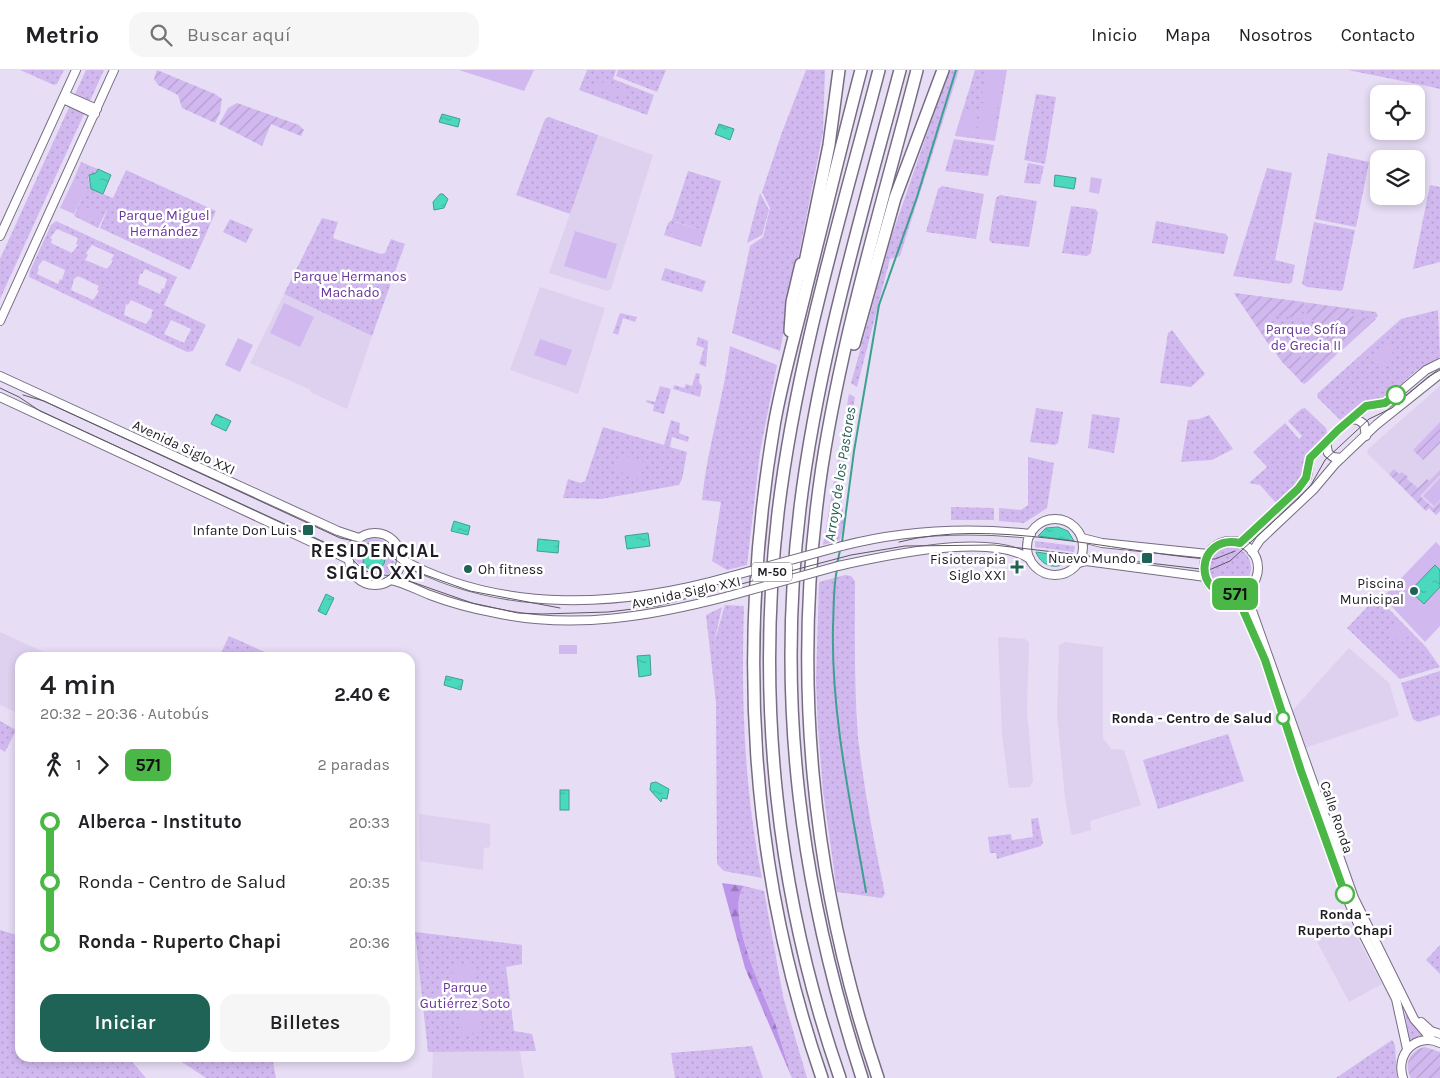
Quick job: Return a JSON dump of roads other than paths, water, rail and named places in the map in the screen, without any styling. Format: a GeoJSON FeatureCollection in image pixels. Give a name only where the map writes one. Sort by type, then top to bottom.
{"type":"FeatureCollection","features":[{"type":"Feature","properties":{"kind":"highway"},"geometry":{"type":"LineString","coordinates":[[816,1078],[797,1011],[765,837],[756,754],[753,681],[758,545],[771,449],[782,389],[792,302],[817,179],[832,70]]}},
{"type":"Feature","properties":{"kind":"highway"},"geometry":{"type":"LineString","coordinates":[[790,331],[820,193],[839,70]]}},
{"type":"Feature","properties":{"kind":"highway"},"geometry":{"type":"LineString","coordinates":[[782,389],[861,70]]}},
{"type":"Feature","properties":{"kind":"highway","name":"M-50"},"geometry":{"type":"LineString","coordinates":[[840,1078],[806,969],[780,831],[769,687],[769,616],[778,511],[797,397],[821,288],[879,70]]}},
{"type":"Feature","properties":{"kind":"highway","name":"M-50"},"geometry":{"type":"LineString","coordinates":[[862,1078],[828,962],[814,904],[804,843],[793,739],[790,681],[792,594],[800,508],[830,344],[900,70]]}},
{"type":"Feature","properties":{"kind":"highway"},"geometry":{"type":"LineString","coordinates":[[878,1076],[843,958],[827,882],[815,809],[807,670],[811,567],[817,507],[836,392],[917,70]]}},
{"type":"Feature","properties":{"kind":"highway"},"geometry":{"type":"LineString","coordinates":[[817,507],[826,477],[848,365],[887,225],[943,70]]}},
{"type":"Feature","properties":{"kind":"highway"},"geometry":{"type":"LineString","coordinates":[[794,992],[822,1078]]}},
{"type":"Feature","properties":{"kind":"street"},"geometry":{"type":"LineString","coordinates":[[0,236],[76,70]]}},
{"type":"Feature","properties":{"kind":"street"},"geometry":{"type":"LineString","coordinates":[[0,321],[114,70]]}},
{"type":"Feature","properties":{"kind":"street"},"geometry":{"type":"LineString","coordinates":[[64,97],[96,112]]}},
{"type":"Feature","properties":{"kind":"street"},"geometry":{"type":"LineString","coordinates":[[1240,543],[1298,489],[1306,478],[1310,458],[1351,419],[1371,404],[1388,402],[1426,370],[1440,363]]}},
{"type":"Feature","properties":{"kind":"street"},"geometry":{"type":"LineString","coordinates":[[1252,552],[1260,540],[1314,489],[1341,458],[1440,374]]}},
{"type":"Feature","properties":{"kind":"street","name":"Avenida Siglo XXI"},"geometry":{"type":"LineString","coordinates":[[0,376],[328,527],[359,538]]}},
{"type":"Feature","properties":{"kind":"street"},"geometry":{"type":"LineString","coordinates":[[0,397],[348,559]]}},
{"type":"Feature","properties":{"kind":"street"},"geometry":{"type":"LineString","coordinates":[[1351,419],[1358,420],[1364,424],[1366,436]]}},
{"type":"Feature","properties":{"kind":"street"},"geometry":{"type":"LineString","coordinates":[[1326,442],[1328,453],[1333,457],[1341,458]]}},
{"type":"Feature","properties":{"kind":"street"},"geometry":{"type":"LineString","coordinates":[[1206,577],[1086,561],[1079,562],[1067,572],[1053,575],[1039,570],[1030,559],[1028,549],[1031,534],[1040,524],[1058,520],[1070,524],[1082,538],[1102,543],[1208,554]]}},
{"type":"Feature","properties":{"kind":"street","name":"Avenida Siglo XXI"},"geometry":{"type":"LineString","coordinates":[[401,558],[440,576],[479,588],[543,599],[576,601],[646,595],[732,576],[865,540],[936,531],[978,530],[1031,534]]}},
{"type":"Feature","properties":{"kind":"street"},"geometry":{"type":"LineString","coordinates":[[370,533],[386,535],[397,545],[401,558],[399,570],[391,580],[378,585],[361,582],[351,572],[348,559],[350,548],[359,538],[370,533]]}},
{"type":"Feature","properties":{"kind":"street"},"geometry":{"type":"LineString","coordinates":[[1079,562],[1083,550],[1082,538]]}},
{"type":"Feature","properties":{"kind":"street"},"geometry":{"type":"LineString","coordinates":[[1222,543],[1240,543],[1252,552],[1257,571],[1252,584],[1247,590],[1236,594],[1218,591],[1206,577],[1204,564],[1208,554],[1222,543]]}},
{"type":"Feature","properties":{"kind":"street","name":"Avenida Siglo XXI"},"geometry":{"type":"LineString","coordinates":[[391,580],[432,596],[496,613],[569,620],[641,615],[694,606],[838,566],[904,552],[938,548],[996,549],[1022,554],[1030,559]]}},
{"type":"Feature","properties":{"kind":"street","name":"Calle Ronda"},"geometry":{"type":"LineString","coordinates":[[1247,590],[1249,602],[1348,883],[1364,921],[1410,1010],[1437,1042]]}},
{"type":"Feature","properties":{"kind":"street","name":"Calle Ronda"},"geometry":{"type":"LineString","coordinates":[[1236,594],[1265,660],[1301,771],[1342,886],[1358,924],[1396,999],[1407,1049]]}},
{"type":"Feature","properties":{"kind":"street"},"geometry":{"type":"LineString","coordinates":[[1410,1010],[1431,1031],[1440,1034]]}},
{"type":"Feature","properties":{"kind":"street"},"geometry":{"type":"LineString","coordinates":[[1403,1078],[1402,1060],[1407,1049],[1418,1042],[1437,1042]]}},
{"type":"Feature","properties":{"kind":"water"},"geometry":{"type":"Polygon","coordinates":[[[442,114],[460,119],[458,127],[439,122],[442,114]]]}},
{"type":"Feature","properties":{"kind":"water"},"geometry":{"type":"Polygon","coordinates":[[[719,124],[734,129],[730,140],[715,134],[719,124]]]}},
{"type":"Feature","properties":{"kind":"water"},"geometry":{"type":"Polygon","coordinates":[[[98,169],[111,175],[103,194],[91,189],[89,175],[96,173],[98,169]]]}},
{"type":"Feature","properties":{"kind":"water"},"geometry":{"type":"Polygon","coordinates":[[[1055,175],[1076,178],[1074,189],[1054,186],[1055,175]]]}},
{"type":"Feature","properties":{"kind":"water"},"geometry":{"type":"Polygon","coordinates":[[[440,194],[443,194],[448,199],[444,208],[434,210],[433,202],[440,194]]]}},
{"type":"Feature","properties":{"kind":"water"},"geometry":{"type":"Polygon","coordinates":[[[216,414],[231,421],[226,431],[211,424],[216,414]]]}},
{"type":"Feature","properties":{"kind":"water"},"geometry":{"type":"Polygon","coordinates":[[[454,521],[470,526],[468,535],[451,531],[454,521]]]}},
{"type":"Feature","properties":{"kind":"water"},"geometry":{"type":"Polygon","coordinates":[[[1058,527],[1068,531],[1074,541],[1038,536],[1046,528],[1058,527]]]}},
{"type":"Feature","properties":{"kind":"water"},"geometry":{"type":"Polygon","coordinates":[[[648,533],[650,546],[627,549],[625,536],[648,533]]]}},
{"type":"Feature","properties":{"kind":"water"},"geometry":{"type":"Polygon","coordinates":[[[538,539],[559,541],[558,553],[537,551],[538,539]]]}},
{"type":"Feature","properties":{"kind":"water"},"geometry":{"type":"Polygon","coordinates":[[[374,548],[384,555],[385,559],[378,569],[374,570],[364,563],[363,559],[370,549],[374,548]]]}},
{"type":"Feature","properties":{"kind":"water"},"geometry":{"type":"Polygon","coordinates":[[[1036,552],[1072,557],[1063,565],[1053,566],[1043,562],[1036,552]]]}},
{"type":"Feature","properties":{"kind":"water"},"geometry":{"type":"Polygon","coordinates":[[[1435,565],[1440,570],[1440,587],[1424,604],[1410,591],[1435,565]]]}},
{"type":"Feature","properties":{"kind":"water"},"geometry":{"type":"Polygon","coordinates":[[[326,594],[334,598],[326,615],[318,611],[326,594]]]}},
{"type":"Feature","properties":{"kind":"water"},"geometry":{"type":"Polygon","coordinates":[[[650,655],[651,675],[639,677],[637,656],[650,655]]]}},
{"type":"Feature","properties":{"kind":"water"},"geometry":{"type":"Polygon","coordinates":[[[446,676],[463,680],[461,690],[444,685],[446,676]]]}},
{"type":"Feature","properties":{"kind":"water"},"geometry":{"type":"Polygon","coordinates":[[[656,782],[669,789],[667,799],[662,798],[661,802],[650,790],[651,783],[656,782]]]}},
{"type":"Feature","properties":{"kind":"water"},"geometry":{"type":"Polygon","coordinates":[[[560,790],[569,790],[569,810],[560,810],[560,790]]]}},
{"type":"Feature","properties":{"kind":"waterway","name":"Arroyo de los Pastores"},"geometry":{"type":"LineString","coordinates":[[842,542],[854,451],[879,305],[917,197],[956,70]]}},
{"type":"Feature","properties":{"kind":"waterway","name":"Arroyo de los Pastores"},"geometry":{"type":"LineString","coordinates":[[837,565],[840,550]]}},
{"type":"Feature","properties":{"kind":"waterway","name":"Arroyo de los Pastores"},"geometry":{"type":"LineString","coordinates":[[837,569],[834,590],[833,626],[835,693],[848,793],[866,892]]}},
{"type":"Feature","properties":{"kind":"tram line"},"geometry":{"type":"LineString","coordinates":[[0,388],[19,397],[40,411],[337,548],[348,555],[362,569],[373,574],[395,576],[472,603],[518,613],[542,614],[608,612],[658,606],[851,555],[905,546],[994,545],[1209,570],[1230,561],[1298,499],[1311,485],[1325,460],[1369,419],[1392,408],[1428,377],[1440,370]]}},
{"type":"Feature","properties":{"kind":"tram line"},"geometry":{"type":"LineString","coordinates":[[23,395],[44,401],[340,538],[379,546],[401,564],[417,572],[470,591],[560,608]]}},
{"type":"Feature","properties":{"kind":"tram line"},"geometry":{"type":"LineString","coordinates":[[899,542],[934,536],[972,533],[1051,538],[1206,559],[1215,559],[1235,551]]}},
{"type":"Feature","properties":{"kind":"place","name":"Infante Don Luis"},"geometry":{"type":"Point","coordinates":[308,530]}},
{"type":"Feature","properties":{"kind":"place","name":"Nuevo Mundo"},"geometry":{"type":"Point","coordinates":[1147,558]}},
{"type":"Feature","properties":{"kind":"place","name":"Fisioterapia Siglo XXI"},"geometry":{"type":"Point","coordinates":[1017,567]}},
{"type":"Feature","properties":{"kind":"place","name":"Oh fitness"},"geometry":{"type":"Point","coordinates":[468,569]}},
{"type":"Feature","properties":{"kind":"place","name":"Piscina Municipal"},"geometry":{"type":"Point","coordinates":[1414,591]}},
{"type":"Feature","properties":{"kind":"place","name":"Ronda - Centro de Salud"},"geometry":{"type":"Point","coordinates":[1283,718]}},
{"type":"Feature","properties":{"kind":"place","name":"Ronda - Ruperto Chapi"},"geometry":{"type":"Point","coordinates":[1345,894]}},
{"type":"Feature","properties":{"kind":"district","name":"RESIDENCIAL SIGLO XXI"},"geometry":{"type":"Point","coordinates":[375,561]}},
{"type":"Feature","properties":{"kind":"park label","name":"Parque Miguel Hernández"},"geometry":{"type":"Point","coordinates":[164,224]}},
{"type":"Feature","properties":{"kind":"park label","name":"Parque Hermanos Machado"},"geometry":{"type":"Point","coordinates":[350,284]}},
{"type":"Feature","properties":{"kind":"park label","name":"Parque Sofía de Grecia II"},"geometry":{"type":"Point","coordinates":[1306,338]}},
{"type":"Feature","properties":{"kind":"park label","name":"Parque Gutiérrez Soto"},"geometry":{"type":"Point","coordinates":[465,996]}}]}
